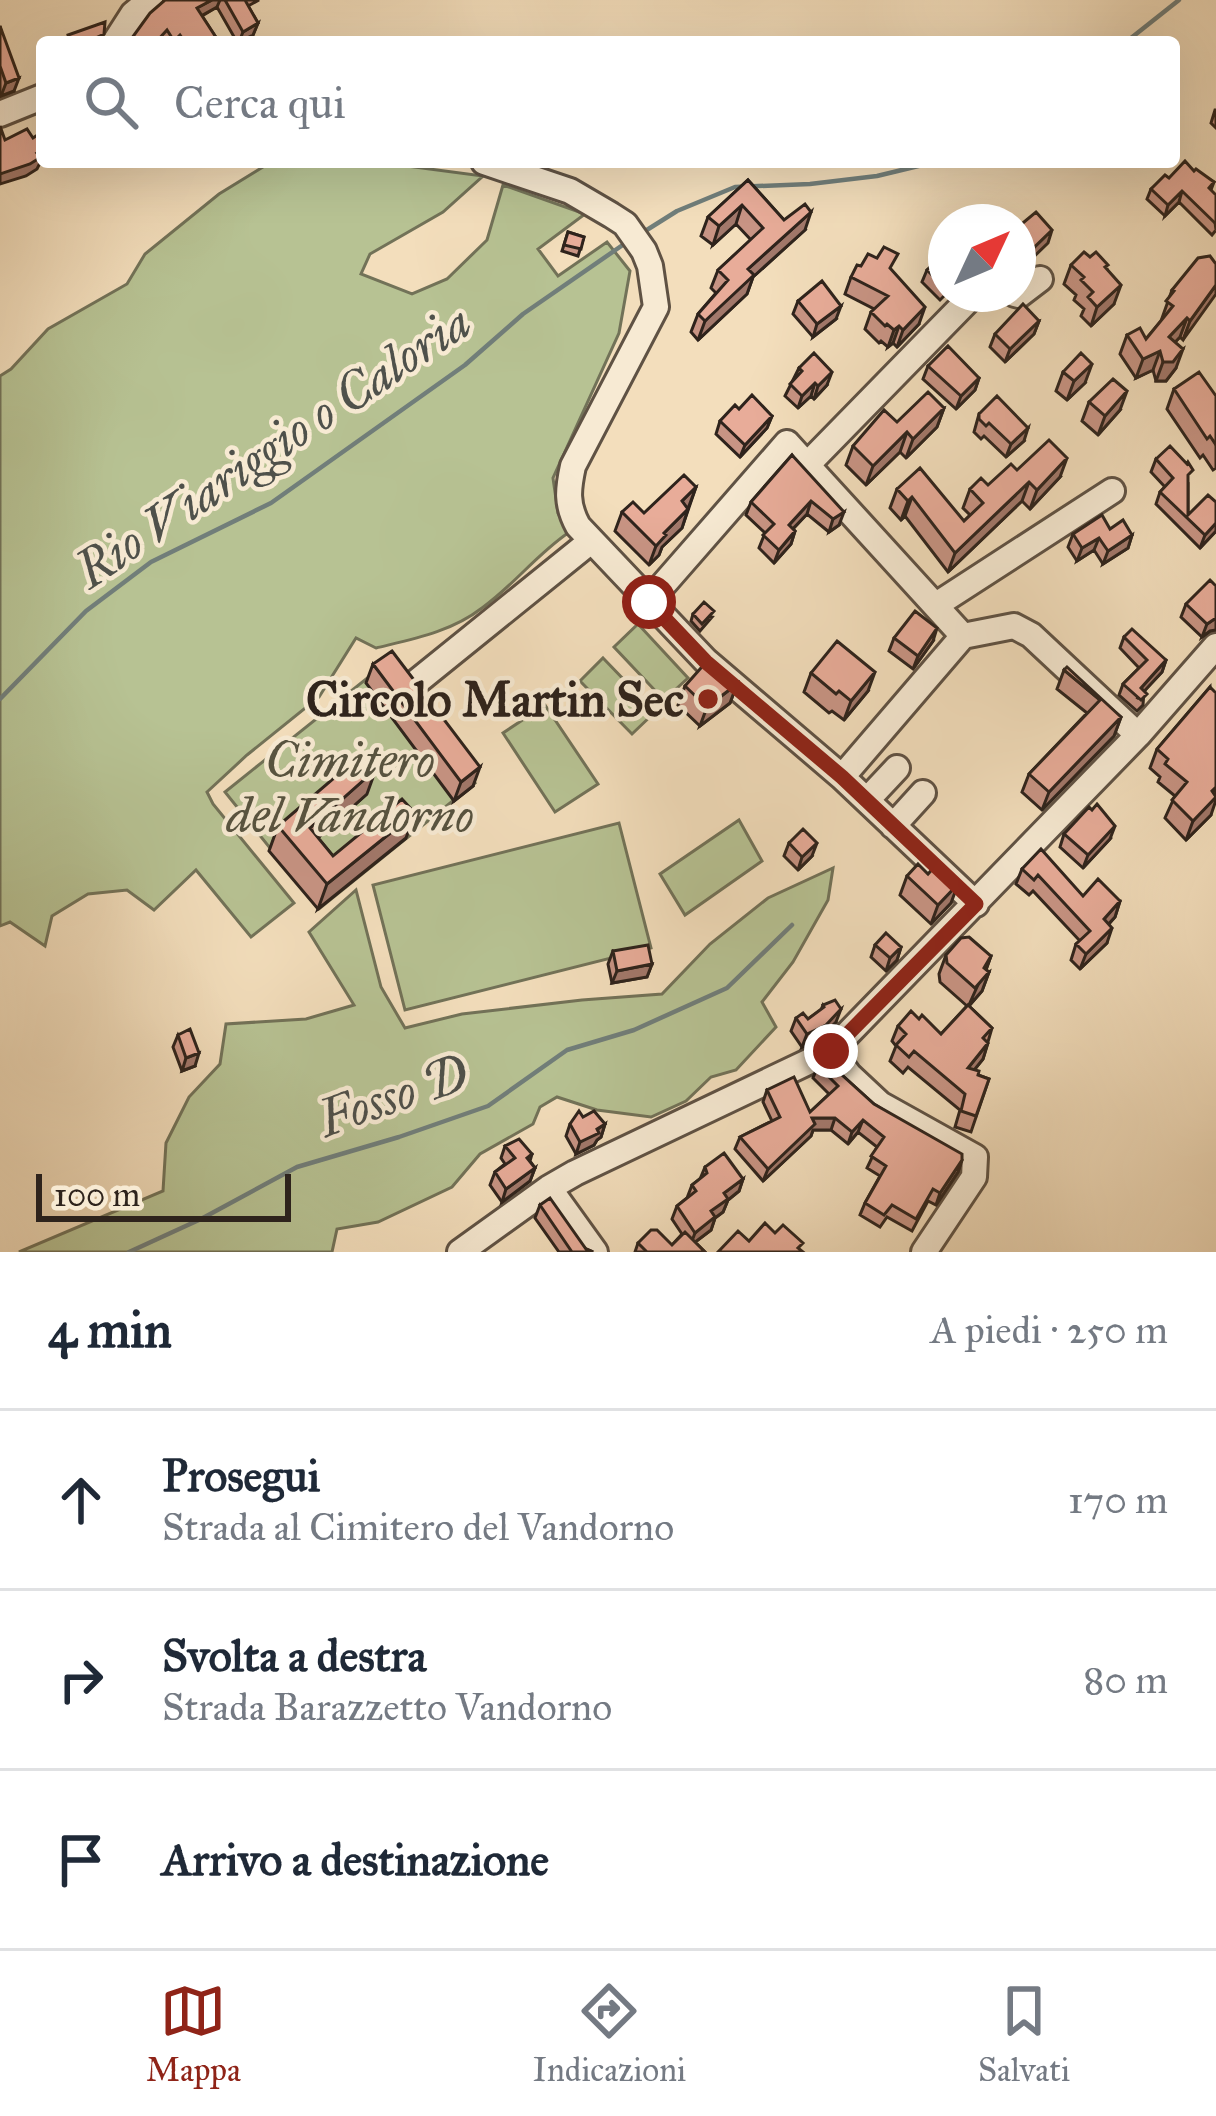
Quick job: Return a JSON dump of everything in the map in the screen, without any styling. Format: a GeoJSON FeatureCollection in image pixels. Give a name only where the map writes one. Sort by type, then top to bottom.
{"type":"FeatureCollection","features":[{"type":"Feature","properties":{"kind":"street"},"geometry":{"type":"LineString","coordinates":[[119,36],[133,14],[151,0]]}},
{"type":"Feature","properties":{"kind":"street"},"geometry":{"type":"LineString","coordinates":[[0,114],[36,100]]}},
{"type":"Feature","properties":{"kind":"street"},"geometry":{"type":"LineString","coordinates":[[502,168],[570,190],[625,224],[650,266],[656,308],[573,466],[567,492],[569,510],[591,541],[706,662],[842,777],[976,904]]}},
{"type":"Feature","properties":{"kind":"street"},"geometry":{"type":"LineString","coordinates":[[1036,281],[1040,278]]}},
{"type":"Feature","properties":{"kind":"street"},"geometry":{"type":"LineString","coordinates":[[807,465],[956,312]]}},
{"type":"Feature","properties":{"kind":"street"},"geometry":{"type":"LineString","coordinates":[[649,602],[787,443],[963,635]]}},
{"type":"Feature","properties":{"kind":"street"},"geometry":{"type":"LineString","coordinates":[[936,605],[1112,491]]}},
{"type":"Feature","properties":{"kind":"street"},"geometry":{"type":"LineString","coordinates":[[414,684],[591,541]]}},
{"type":"Feature","properties":{"kind":"street"},"geometry":{"type":"LineString","coordinates":[[842,777],[963,635],[1014,626],[1031,634],[1138,736]]}},
{"type":"Feature","properties":{"kind":"street"},"geometry":{"type":"LineString","coordinates":[[460,1252],[549,1188],[831,1051],[1138,736],[1216,646]]}},
{"type":"Feature","properties":{"kind":"street"},"geometry":{"type":"LineString","coordinates":[[867,800],[897,768]]}},
{"type":"Feature","properties":{"kind":"street"},"geometry":{"type":"LineString","coordinates":[[893,826],[923,793]]}},
{"type":"Feature","properties":{"kind":"street"},"geometry":{"type":"LineString","coordinates":[[831,1051],[880,1104],[975,1156],[974,1177],[924,1252]]}},
{"type":"Feature","properties":{"kind":"street"},"geometry":{"type":"LineString","coordinates":[[549,1188],[596,1252]]}},
{"type":"Feature","properties":{"kind":"green space"},"geometry":{"type":"Polygon","coordinates":[[[261,168],[422,168],[483,176],[443,212],[370,254],[361,274],[412,294],[447,279],[487,240],[503,185],[585,214],[538,249],[558,276],[607,242],[630,271],[619,333],[553,478],[558,513],[568,533],[494,599],[458,623],[376,648],[356,638],[319,697],[207,792],[294,903],[251,937],[196,870],[154,910],[127,890],[88,894],[52,916],[45,946],[10,922],[0,926],[0,376],[48,329],[127,284],[145,254],[219,194],[261,168]]]}},
{"type":"Feature","properties":{"kind":"green space"},"geometry":{"type":"Polygon","coordinates":[[[638,624],[688,678],[664,700],[614,647],[638,624]]]}},
{"type":"Feature","properties":{"kind":"green space"},"geometry":{"type":"Polygon","coordinates":[[[603,658],[655,712],[632,734],[580,681],[603,658]]]}},
{"type":"Feature","properties":{"kind":"green space","name":"Cimitero del Vandorno"},"geometry":{"type":"Polygon","coordinates":[[[381,667],[475,783],[319,909],[225,792],[381,667]]]}},
{"type":"Feature","properties":{"kind":"green space"},"geometry":{"type":"Polygon","coordinates":[[[545,705],[598,784],[555,812],[503,733],[545,705]]]}},
{"type":"Feature","properties":{"kind":"green space"},"geometry":{"type":"Polygon","coordinates":[[[739,820],[762,861],[685,915],[660,874],[739,820]]]}},
{"type":"Feature","properties":{"kind":"green space"},"geometry":{"type":"Polygon","coordinates":[[[619,823],[651,948],[405,1010],[373,885],[619,823]]]}},
{"type":"Feature","properties":{"kind":"green space"},"geometry":{"type":"Polygon","coordinates":[[[833,868],[828,900],[793,962],[762,1002],[776,1027],[736,1070],[711,1077],[686,1101],[651,1117],[597,1110],[557,1097],[540,1107],[533,1124],[480,1154],[452,1187],[378,1222],[337,1229],[332,1252],[19,1252],[163,1191],[166,1143],[189,1097],[220,1064],[226,1024],[306,1019],[354,1005],[309,932],[356,890],[381,987],[405,1028],[462,1014],[662,994],[710,944],[768,898],[833,868]]]}},
{"type":"Feature","properties":{"kind":"building"},"geometry":{"type":"Polygon","coordinates":[[[165,0],[212,0],[197,8],[215,36],[171,36],[167,30],[162,36],[133,36],[165,0]]]}},
{"type":"Feature","properties":{"kind":"building"},"geometry":{"type":"Polygon","coordinates":[[[225,0],[245,0],[258,23],[243,32],[225,0]]]}},
{"type":"Feature","properties":{"kind":"building"},"geometry":{"type":"Polygon","coordinates":[[[105,22],[100,36],[68,35],[105,22]]]}},
{"type":"Feature","properties":{"kind":"building"},"geometry":{"type":"Polygon","coordinates":[[[0,26],[19,78],[6,83],[0,66],[0,26]]]}},
{"type":"Feature","properties":{"kind":"building"},"geometry":{"type":"Polygon","coordinates":[[[0,126],[5,140],[27,129],[36,136],[36,160],[0,174],[0,126]]]}},
{"type":"Feature","properties":{"kind":"building"},"geometry":{"type":"Polygon","coordinates":[[[1185,161],[1214,182],[1209,188],[1216,195],[1216,224],[1182,191],[1168,205],[1151,189],[1185,161]]]}},
{"type":"Feature","properties":{"kind":"building"},"geometry":{"type":"Polygon","coordinates":[[[748,180],[784,220],[805,204],[811,212],[748,269],[754,275],[705,321],[698,314],[728,280],[718,270],[763,228],[742,205],[719,226],[708,217],[748,180]]]}},
{"type":"Feature","properties":{"kind":"building"},"geometry":{"type":"Polygon","coordinates":[[[1036,212],[1052,230],[1036,246],[1036,212]]]}},
{"type":"Feature","properties":{"kind":"building"},"geometry":{"type":"Polygon","coordinates":[[[568,232],[584,237],[581,249],[564,245],[568,232]]]}},
{"type":"Feature","properties":{"kind":"building"},"geometry":{"type":"Polygon","coordinates":[[[884,247],[898,254],[890,268],[925,307],[903,330],[885,326],[871,312],[888,296],[851,277],[868,254],[877,258],[884,247]]]}},
{"type":"Feature","properties":{"kind":"building"},"geometry":{"type":"Polygon","coordinates":[[[1084,252],[1090,257],[1096,252],[1121,285],[1097,307],[1088,297],[1093,292],[1081,280],[1084,277],[1071,265],[1084,252]]]}},
{"type":"Feature","properties":{"kind":"building"},"geometry":{"type":"Polygon","coordinates":[[[1210,256],[1216,264],[1216,285],[1190,321],[1187,318],[1169,337],[1183,349],[1173,362],[1163,362],[1160,351],[1143,359],[1127,335],[1140,328],[1146,339],[1173,306],[1166,301],[1172,290],[1198,258],[1210,256]]]}},
{"type":"Feature","properties":{"kind":"building"},"geometry":{"type":"Polygon","coordinates":[[[822,281],[841,306],[817,324],[798,301],[822,281]]]}},
{"type":"Feature","properties":{"kind":"building"},"geometry":{"type":"Polygon","coordinates":[[[1016,312],[1031,312],[1039,321],[1010,349],[995,334],[1016,312]]]}},
{"type":"Feature","properties":{"kind":"building"},"geometry":{"type":"Polygon","coordinates":[[[948,346],[979,378],[961,396],[928,366],[948,346]]]}},
{"type":"Feature","properties":{"kind":"building"},"geometry":{"type":"Polygon","coordinates":[[[814,353],[832,372],[802,396],[790,384],[814,353]]]}},
{"type":"Feature","properties":{"kind":"building"},"geometry":{"type":"Polygon","coordinates":[[[1081,353],[1092,364],[1074,381],[1063,372],[1081,353]]]}},
{"type":"Feature","properties":{"kind":"building"},"geometry":{"type":"Polygon","coordinates":[[[1199,372],[1216,396],[1216,445],[1210,436],[1207,439],[1174,389],[1199,372]]]}},
{"type":"Feature","properties":{"kind":"building"},"geometry":{"type":"Polygon","coordinates":[[[1113,379],[1127,391],[1105,416],[1089,402],[1113,379]]]}},
{"type":"Feature","properties":{"kind":"building"},"geometry":{"type":"Polygon","coordinates":[[[928,392],[944,408],[913,439],[907,432],[873,466],[853,446],[884,410],[897,422],[928,392]]]}},
{"type":"Feature","properties":{"kind":"building"},"geometry":{"type":"Polygon","coordinates":[[[752,395],[772,416],[745,445],[720,421],[752,395]]]}},
{"type":"Feature","properties":{"kind":"building"},"geometry":{"type":"Polygon","coordinates":[[[997,396],[1028,428],[1011,444],[979,419],[997,396]]]}},
{"type":"Feature","properties":{"kind":"building"},"geometry":{"type":"Polygon","coordinates":[[[1049,440],[1067,458],[1037,490],[1029,482],[955,553],[912,497],[908,501],[897,489],[920,468],[964,521],[983,503],[970,489],[981,478],[988,485],[1011,464],[1017,470],[1049,440]]]}},
{"type":"Feature","properties":{"kind":"building"},"geometry":{"type":"Polygon","coordinates":[[[1170,446],[1193,470],[1188,475],[1188,515],[1208,495],[1216,502],[1216,523],[1205,535],[1160,492],[1173,478],[1156,459],[1170,446]]]}},
{"type":"Feature","properties":{"kind":"building"},"geometry":{"type":"Polygon","coordinates":[[[792,455],[844,512],[833,519],[811,501],[789,525],[795,531],[779,550],[763,535],[774,524],[751,502],[792,455]]]}},
{"type":"Feature","properties":{"kind":"building"},"geometry":{"type":"Polygon","coordinates":[[[684,475],[696,487],[682,501],[688,509],[656,546],[622,512],[633,502],[644,513],[684,475]]]}},
{"type":"Feature","properties":{"kind":"building"},"geometry":{"type":"Polygon","coordinates":[[[1102,515],[1110,529],[1123,520],[1132,535],[1108,551],[1099,538],[1082,548],[1073,534],[1102,515]]]}},
{"type":"Feature","properties":{"kind":"building"},"geometry":{"type":"Polygon","coordinates":[[[1210,580],[1216,586],[1216,618],[1207,624],[1186,604],[1210,580]]]}},
{"type":"Feature","properties":{"kind":"building"},"geometry":{"type":"Polygon","coordinates":[[[704,602],[714,611],[702,624],[693,614],[704,602]]]}},
{"type":"Feature","properties":{"kind":"building"},"geometry":{"type":"Polygon","coordinates":[[[915,611],[937,628],[918,656],[894,638],[915,611]]]}},
{"type":"Feature","properties":{"kind":"building"},"geometry":{"type":"Polygon","coordinates":[[[1132,629],[1166,660],[1141,688],[1147,694],[1141,700],[1123,684],[1147,660],[1124,637],[1132,629]]]}},
{"type":"Feature","properties":{"kind":"building"},"geometry":{"type":"Polygon","coordinates":[[[837,641],[875,672],[851,701],[811,673],[837,641]]]}},
{"type":"Feature","properties":{"kind":"building"},"geometry":{"type":"Polygon","coordinates":[[[392,651],[480,767],[461,782],[373,664],[392,651]]]}},
{"type":"Feature","properties":{"kind":"building"},"geometry":{"type":"Polygon","coordinates":[[[708,660],[737,684],[707,707],[685,686],[708,660]]]}},
{"type":"Feature","properties":{"kind":"building"},"geometry":{"type":"Polygon","coordinates":[[[1067,667],[1121,717],[1049,792],[1029,774],[1100,700],[1064,670],[1067,667]]]}},
{"type":"Feature","properties":{"kind":"building"},"geometry":{"type":"Polygon","coordinates":[[[1210,687],[1216,693],[1216,787],[1212,791],[1216,797],[1193,821],[1172,800],[1187,782],[1165,764],[1168,759],[1157,749],[1210,687]]]}},
{"type":"Feature","properties":{"kind":"building"},"geometry":{"type":"Polygon","coordinates":[[[362,754],[376,769],[310,828],[333,856],[402,799],[415,813],[327,884],[278,826],[362,754]]]}},
{"type":"Feature","properties":{"kind":"building"},"geometry":{"type":"Polygon","coordinates":[[[1097,804],[1115,826],[1088,855],[1064,834],[1097,804]]]}},
{"type":"Feature","properties":{"kind":"building"},"geometry":{"type":"Polygon","coordinates":[[[803,829],[817,843],[802,857],[789,843],[803,829]]]}},
{"type":"Feature","properties":{"kind":"building"},"geometry":{"type":"Polygon","coordinates":[[[1041,849],[1083,896],[1098,879],[1120,901],[1104,919],[1112,928],[1086,954],[1076,944],[1090,931],[1038,875],[1034,880],[1022,869],[1041,849]]]}},
{"type":"Feature","properties":{"kind":"building"},"geometry":{"type":"Polygon","coordinates":[[[918,864],[928,874],[937,864],[958,884],[938,905],[907,876],[918,864]]]}},
{"type":"Feature","properties":{"kind":"building"},"geometry":{"type":"Polygon","coordinates":[[[886,933],[901,947],[890,958],[875,945],[886,933]]]}},
{"type":"Feature","properties":{"kind":"building"},"geometry":{"type":"Polygon","coordinates":[[[969,937],[991,956],[984,968],[989,972],[975,988],[947,963],[946,955],[961,938],[969,937]]]}},
{"type":"Feature","properties":{"kind":"building"},"geometry":{"type":"Polygon","coordinates":[[[648,945],[652,964],[617,971],[613,951],[648,945]]]}},
{"type":"Feature","properties":{"kind":"building"},"geometry":{"type":"Polygon","coordinates":[[[835,1000],[841,1009],[826,1025],[807,1034],[796,1018],[803,1013],[808,1019],[835,1000]]]}},
{"type":"Feature","properties":{"kind":"building"},"geometry":{"type":"Polygon","coordinates":[[[968,1005],[992,1028],[983,1038],[988,1043],[968,1068],[989,1079],[976,1116],[961,1111],[965,1094],[914,1051],[909,1057],[896,1045],[906,1034],[898,1026],[911,1011],[941,1034],[968,1005]]]}},
{"type":"Feature","properties":{"kind":"building"},"geometry":{"type":"Polygon","coordinates":[[[190,1029],[199,1053],[186,1058],[178,1035],[190,1029]]]}},
{"type":"Feature","properties":{"kind":"building"},"geometry":{"type":"Polygon","coordinates":[[[830,1060],[874,1104],[962,1154],[940,1193],[933,1189],[916,1219],[892,1205],[884,1215],[865,1203],[886,1166],[871,1156],[884,1137],[863,1120],[852,1132],[835,1118],[812,1118],[815,1124],[768,1169],[740,1137],[780,1117],[767,1090],[794,1077],[810,1112],[838,1086],[818,1066],[830,1060]]]}},
{"type":"Feature","properties":{"kind":"building"},"geometry":{"type":"Polygon","coordinates":[[[579,1111],[583,1117],[594,1111],[605,1124],[597,1129],[599,1133],[580,1142],[570,1124],[579,1111]]]}},
{"type":"Feature","properties":{"kind":"building"},"geometry":{"type":"Polygon","coordinates":[[[519,1139],[532,1154],[527,1158],[535,1168],[506,1189],[495,1172],[515,1158],[505,1146],[519,1139]]]}},
{"type":"Feature","properties":{"kind":"building"},"geometry":{"type":"Polygon","coordinates":[[[724,1153],[743,1179],[724,1193],[728,1199],[711,1211],[715,1217],[695,1233],[677,1206],[696,1191],[692,1185],[707,1173],[705,1167],[724,1153]]]}},
{"type":"Feature","properties":{"kind":"building"},"geometry":{"type":"Polygon","coordinates":[[[550,1198],[586,1249],[593,1252],[572,1252],[540,1205],[550,1198]]]}},
{"type":"Feature","properties":{"kind":"building"},"geometry":{"type":"Polygon","coordinates":[[[765,1223],[775,1233],[783,1225],[803,1243],[798,1248],[803,1252],[718,1252],[738,1231],[749,1241],[765,1223]]]}},
{"type":"Feature","properties":{"kind":"building"},"geometry":{"type":"Polygon","coordinates":[[[651,1230],[672,1245],[685,1232],[705,1252],[647,1252],[638,1243],[651,1230]]]}},
{"type":"Feature","properties":{"kind":"waterway","name":"Rio Viariggio o Caloria"},"geometry":{"type":"LineString","coordinates":[[1134,36],[1179,0]]}},
{"type":"Feature","properties":{"kind":"waterway","name":"Rio Viariggio o Caloria"},"geometry":{"type":"LineString","coordinates":[[642,233],[677,211],[735,187],[810,184],[910,168]]}},
{"type":"Feature","properties":{"kind":"waterway","name":"Rio Viariggio o Caloria"},"geometry":{"type":"LineString","coordinates":[[0,699],[86,611],[151,562],[271,503],[627,242]]}},
{"type":"Feature","properties":{"kind":"waterway","name":"Fosso D"},"geometry":{"type":"LineString","coordinates":[[129,1252],[297,1167],[488,1106],[567,1050],[634,1030],[727,988],[792,925]]}},
{"type":"Feature","properties":{"kind":"place","name":"Circolo Martin Sec"},"geometry":{"type":"Point","coordinates":[708,699]}},
{"type":"Feature","properties":{"kind":"route"},"geometry":{"type":"LineString","coordinates":[[649,602],[706,662],[842,777],[976,904],[831,1051]]}}]}
